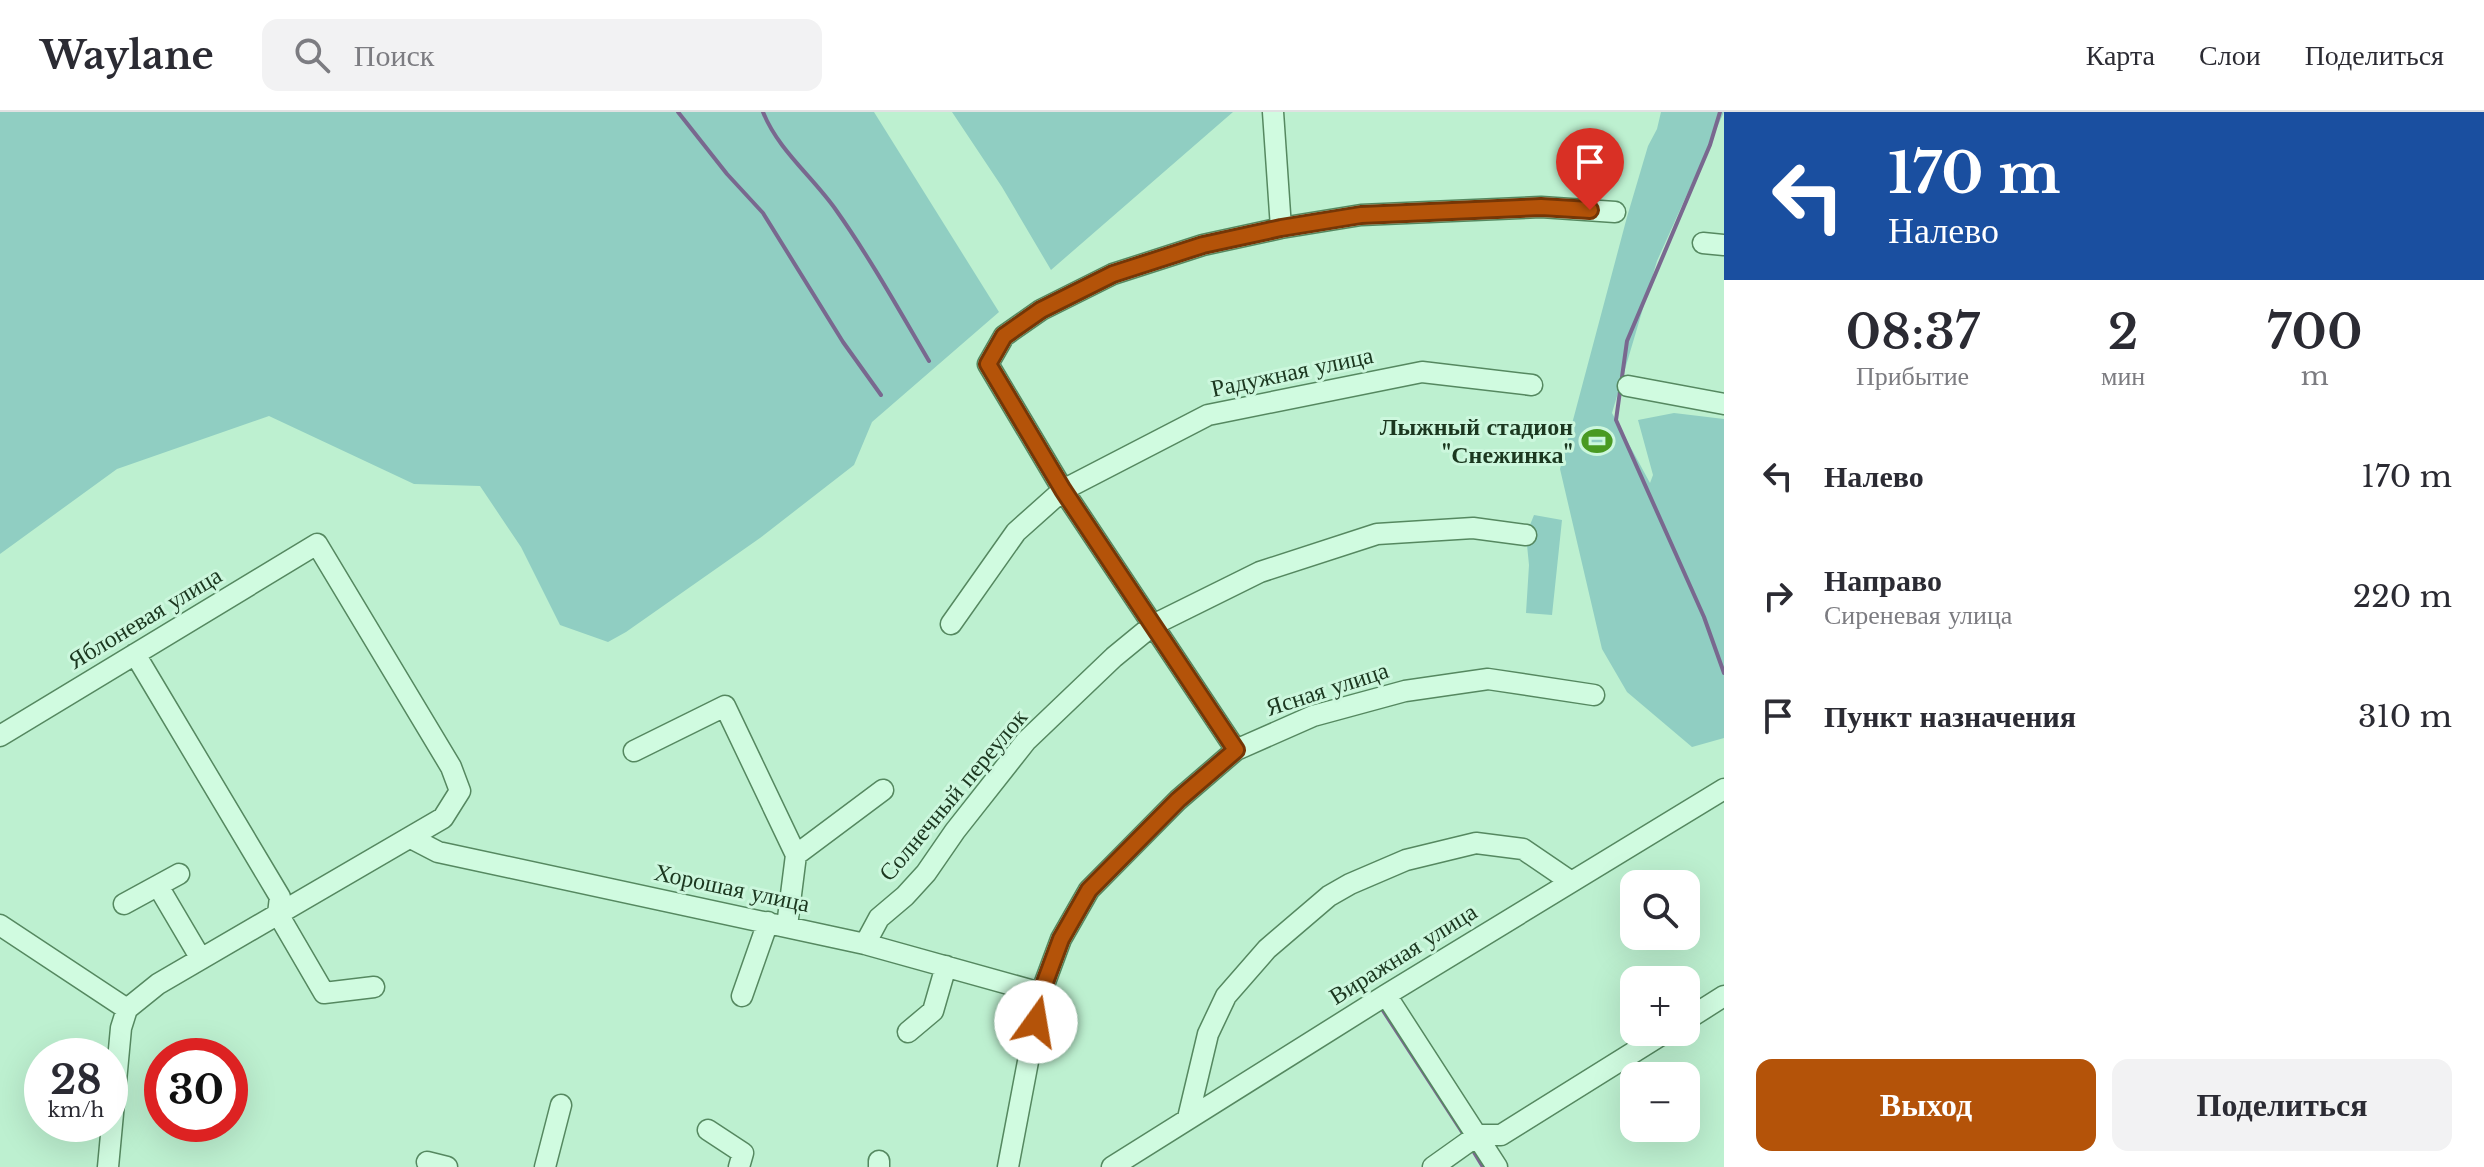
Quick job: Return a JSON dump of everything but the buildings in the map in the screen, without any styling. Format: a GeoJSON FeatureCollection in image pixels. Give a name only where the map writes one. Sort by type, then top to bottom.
{"type":"FeatureCollection","features":[{"type":"Feature","properties":{"kind":"street"},"geometry":{"type":"LineString","coordinates":[[1273,112],[1281,228]]}},
{"type":"Feature","properties":{"kind":"street"},"geometry":{"type":"LineString","coordinates":[[1236,750],[1063,490],[988,364],[1004,336],[1041,310],[1113,274],[1203,245],[1281,228],[1361,215],[1541,207],[1615,212]]}},
{"type":"Feature","properties":{"kind":"street","name":"Радужная улица"},"geometry":{"type":"LineString","coordinates":[[951,624],[1016,532],[1063,490],[1208,415],[1422,372],[1532,385]]}},
{"type":"Feature","properties":{"kind":"street"},"geometry":{"type":"LineString","coordinates":[[1628,386],[1724,404]]}},
{"type":"Feature","properties":{"kind":"street","name":"Солнечный переулок"},"geometry":{"type":"LineString","coordinates":[[865,944],[879,918],[926,873],[1026,741],[1114,657],[1153,625],[1260,572],[1377,534],[1473,528],[1526,535]]}},
{"type":"Feature","properties":{"kind":"street","name":"Яблоневая улица"},"geometry":{"type":"LineString","coordinates":[[0,736],[317,544],[451,767],[460,791],[443,818],[411,838]]}},
{"type":"Feature","properties":{"kind":"street"},"geometry":{"type":"LineString","coordinates":[[135,654],[280,897],[278,914],[324,993],[374,987]]}},
{"type":"Feature","properties":{"kind":"street","name":"Ясная улица"},"geometry":{"type":"LineString","coordinates":[[1008,1167],[1041,993],[1061,939],[1089,890],[1178,800],[1236,750],[1313,716],[1405,691],[1488,679],[1594,695]]}},
{"type":"Feature","properties":{"kind":"street"},"geometry":{"type":"LineString","coordinates":[[634,751],[725,706],[796,855]]}},
{"type":"Feature","properties":{"kind":"street","name":"Виражная улица"},"geometry":{"type":"LineString","coordinates":[[1112,1167],[1570,881],[1724,789]]}},
{"type":"Feature","properties":{"kind":"street"},"geometry":{"type":"LineString","coordinates":[[742,996],[777,924],[796,855],[883,790]]}},
{"type":"Feature","properties":{"kind":"street"},"geometry":{"type":"LineString","coordinates":[[120,1038],[127,1009],[158,984],[411,838]]}},
{"type":"Feature","properties":{"kind":"street","name":"Хорошая улица"},"geometry":{"type":"LineString","coordinates":[[411,838],[438,852],[865,944],[1041,993]]}},
{"type":"Feature","properties":{"kind":"street"},"geometry":{"type":"LineString","coordinates":[[1188,1118],[1208,1034],[1226,996],[1267,949],[1329,896],[1406,860],[1476,843],[1523,849],[1570,881]]}},
{"type":"Feature","properties":{"kind":"street"},"geometry":{"type":"LineString","coordinates":[[124,904],[179,874]]}},
{"type":"Feature","properties":{"kind":"street"},"geometry":{"type":"LineString","coordinates":[[158,886],[201,959]]}},
{"type":"Feature","properties":{"kind":"street"},"geometry":{"type":"LineString","coordinates":[[0,925],[127,1009]]}},
{"type":"Feature","properties":{"kind":"street"},"geometry":{"type":"LineString","coordinates":[[908,1032],[933,1011],[946,966]]}},
{"type":"Feature","properties":{"kind":"street"},"geometry":{"type":"LineString","coordinates":[[1386,995],[1497,1167]]}},
{"type":"Feature","properties":{"kind":"street"},"geometry":{"type":"LineString","coordinates":[[1700,1011],[1724,996]]}},
{"type":"Feature","properties":{"kind":"street"},"geometry":{"type":"LineString","coordinates":[[1433,1167],[1478,1135],[1501,1135],[1644,1046]]}},
{"type":"Feature","properties":{"kind":"street"},"geometry":{"type":"LineString","coordinates":[[545,1167],[561,1105]]}},
{"type":"Feature","properties":{"kind":"street"},"geometry":{"type":"LineString","coordinates":[[708,1130],[743,1153],[739,1167]]}},
{"type":"Feature","properties":{"kind":"street"},"geometry":{"type":"LineString","coordinates":[[108,1167],[110,1142]]}},
{"type":"Feature","properties":{"kind":"shaded area"},"geometry":{"type":"Polygon","coordinates":[[[0,112],[874,112],[999,312],[872,422],[854,465],[760,538],[608,642],[560,625],[521,547],[480,486],[414,484],[269,416],[117,469],[0,554],[0,112]]]}},
{"type":"Feature","properties":{"kind":"shaded area"},"geometry":{"type":"Polygon","coordinates":[[[952,112],[1233,112],[1051,270],[1002,187],[952,112]]]}},
{"type":"Feature","properties":{"kind":"shaded area","name":"Лыжный стадион \"Снежинка\""},"geometry":{"type":"Polygon","coordinates":[[[1661,112],[1724,112],[1657,261],[1612,413],[1650,483],[1653,475],[1638,420],[1674,413],[1724,419],[1724,738],[1692,747],[1627,692],[1602,649],[1560,469],[1627,217],[1661,112]]]}},
{"type":"Feature","properties":{"kind":"shaded area"},"geometry":{"type":"Polygon","coordinates":[[[1534,515],[1562,520],[1552,615],[1526,613],[1529,565],[1526,535],[1534,515]]]}},
{"type":"Feature","properties":{"kind":"waterway"},"geometry":{"type":"LineString","coordinates":[[678,112],[727,174],[763,213],[843,342],[881,395]]}},
{"type":"Feature","properties":{"kind":"waterway"},"geometry":{"type":"LineString","coordinates":[[763,112],[778,139],[849,228],[929,361]]}},
{"type":"Feature","properties":{"kind":"waterway"},"geometry":{"type":"LineString","coordinates":[[1720,112],[1710,145],[1627,341],[1616,420],[1704,617],[1724,673]]}},
{"type":"Feature","properties":{"kind":"waterway"},"geometry":{"type":"LineString","coordinates":[[1382,1009],[1466,1138]]}},
{"type":"Feature","properties":{"kind":"waterway"},"geometry":{"type":"LineString","coordinates":[[1472,1149],[1483,1167]]}},
{"type":"Feature","properties":{"kind":"place","name":"Лыжный стадион \"Снежинка\""},"geometry":{"type":"Point","coordinates":[1597,441]}},
{"type":"Feature","properties":{"kind":"route"},"geometry":{"type":"LineString","coordinates":[[1036,1022],[1041,993],[1061,939],[1089,890],[1178,800],[1236,750],[1063,490],[988,364],[1004,336],[1041,310],[1113,274],[1203,245],[1281,228],[1361,215],[1541,207],[1590,210]]}}]}
